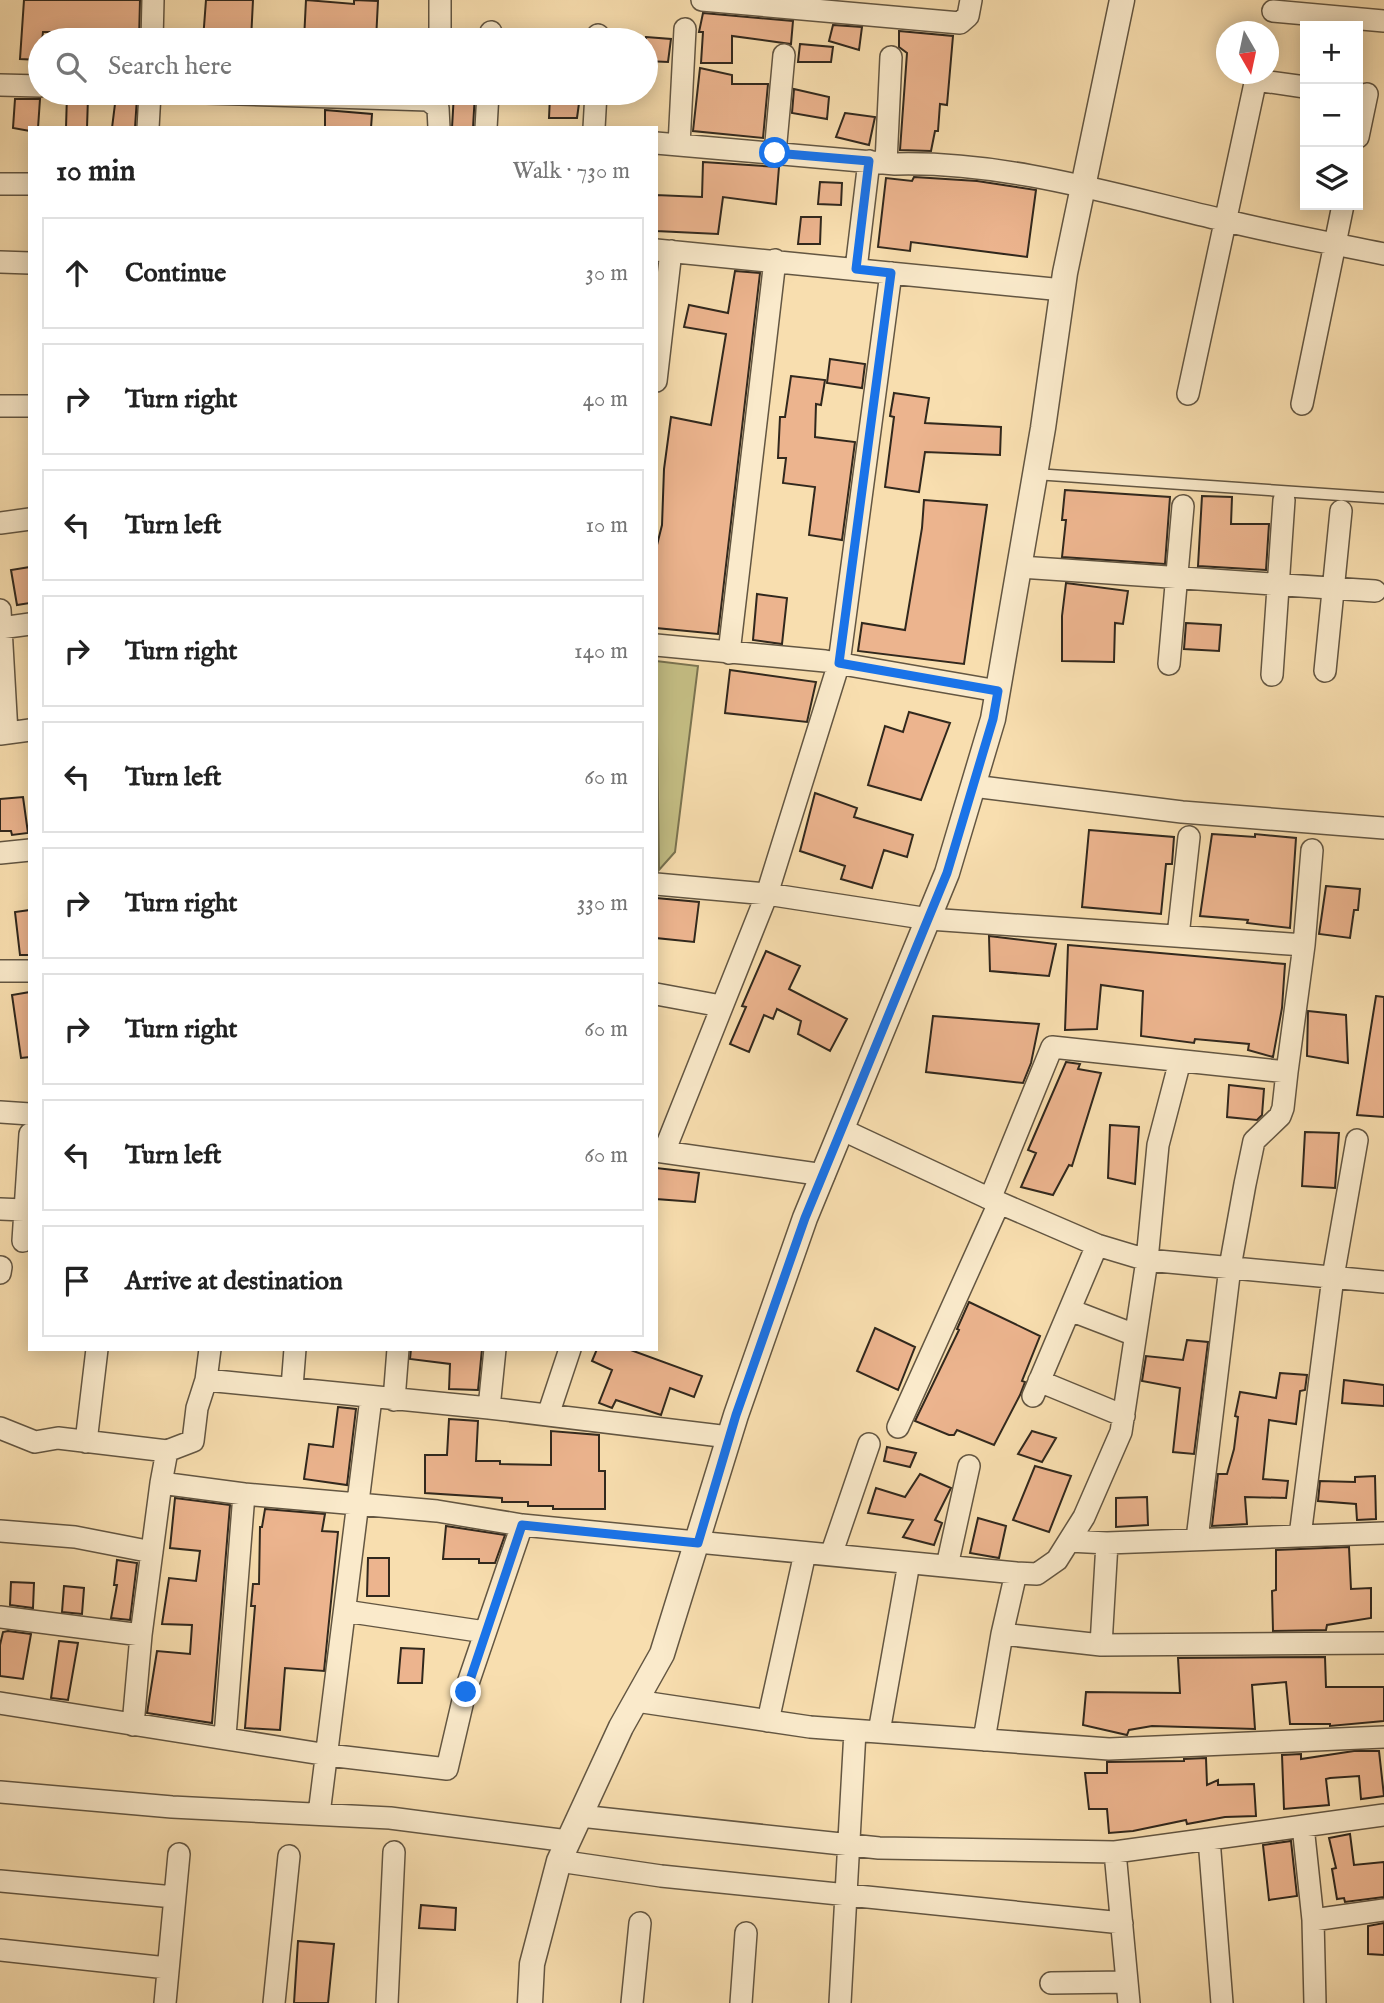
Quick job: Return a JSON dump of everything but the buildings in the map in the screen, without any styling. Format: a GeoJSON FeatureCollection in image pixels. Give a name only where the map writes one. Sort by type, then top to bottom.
{"type":"FeatureCollection","features":[{"type":"Feature","properties":{"kind":"street"},"geometry":{"type":"LineString","coordinates":[[152,28],[153,0]]}},
{"type":"Feature","properties":{"kind":"street"},"geometry":{"type":"LineString","coordinates":[[440,0],[440,28]]}},
{"type":"Feature","properties":{"kind":"street"},"geometry":{"type":"LineString","coordinates":[[702,0],[743,1],[961,23],[968,16],[971,0]]}},
{"type":"Feature","properties":{"kind":"street"},"geometry":{"type":"LineString","coordinates":[[530,2003],[532,1964],[564,1851],[636,1701],[662,1654],[729,1437],[805,1218],[947,873],[974,786],[993,719],[1020,568],[1063,290],[1122,0]]}},
{"type":"Feature","properties":{"kind":"street"},"geometry":{"type":"LineString","coordinates":[[1272,14],[1384,20]]}},
{"type":"Feature","properties":{"kind":"street"},"geometry":{"type":"LineString","coordinates":[[678,145],[685,29]]}},
{"type":"Feature","properties":{"kind":"street"},"geometry":{"type":"LineString","coordinates":[[775,153],[784,55]]}},
{"type":"Feature","properties":{"kind":"street"},"geometry":{"type":"LineString","coordinates":[[856,269],[878,162],[891,57]]}},
{"type":"Feature","properties":{"kind":"street"},"geometry":{"type":"LineString","coordinates":[[1279,81],[1300,85]]}},
{"type":"Feature","properties":{"kind":"street"},"geometry":{"type":"LineString","coordinates":[[1188,394],[1255,84]]}},
{"type":"Feature","properties":{"kind":"street"},"geometry":{"type":"LineString","coordinates":[[0,85],[28,86]]}},
{"type":"Feature","properties":{"kind":"street"},"geometry":{"type":"LineString","coordinates":[[1363,120],[1370,95]]}},
{"type":"Feature","properties":{"kind":"street"},"geometry":{"type":"LineString","coordinates":[[148,126],[149,105]]}},
{"type":"Feature","properties":{"kind":"street"},"geometry":{"type":"LineString","coordinates":[[486,126],[487,105]]}},
{"type":"Feature","properties":{"kind":"street"},"geometry":{"type":"LineString","coordinates":[[594,126],[595,105]]}},
{"type":"Feature","properties":{"kind":"street"},"geometry":{"type":"LineString","coordinates":[[658,143],[878,162],[927,163],[1084,185],[1224,220],[1384,254]]}},
{"type":"Feature","properties":{"kind":"street"},"geometry":{"type":"LineString","coordinates":[[0,184],[28,184]]}},
{"type":"Feature","properties":{"kind":"street"},"geometry":{"type":"LineString","coordinates":[[1302,404],[1342,210]]}},
{"type":"Feature","properties":{"kind":"street"},"geometry":{"type":"LineString","coordinates":[[658,348],[664,251],[1063,290]]}},
{"type":"Feature","properties":{"kind":"street"},"geometry":{"type":"LineString","coordinates":[[729,653],[775,260]]}},
{"type":"Feature","properties":{"kind":"street"},"geometry":{"type":"LineString","coordinates":[[0,262],[28,263]]}},
{"type":"Feature","properties":{"kind":"street"},"geometry":{"type":"LineString","coordinates":[[824,1175],[660,1152],[767,894],[839,663],[891,273]]}},
{"type":"Feature","properties":{"kind":"street"},"geometry":{"type":"LineString","coordinates":[[0,406],[28,407]]}},
{"type":"Feature","properties":{"kind":"street"},"geometry":{"type":"LineString","coordinates":[[1272,675],[1284,500]]}},
{"type":"Feature","properties":{"kind":"street"},"geometry":{"type":"LineString","coordinates":[[1169,664],[1183,506]]}},
{"type":"Feature","properties":{"kind":"street"},"geometry":{"type":"LineString","coordinates":[[1325,671],[1341,511]]}},
{"type":"Feature","properties":{"kind":"street"},"geometry":{"type":"LineString","coordinates":[[0,523],[28,519]]}},
{"type":"Feature","properties":{"kind":"street"},"geometry":{"type":"LineString","coordinates":[[1020,568],[1375,591]]}},
{"type":"Feature","properties":{"kind":"street"},"geometry":{"type":"LineString","coordinates":[[28,625],[0,622],[4,734],[28,730]]}},
{"type":"Feature","properties":{"kind":"street"},"geometry":{"type":"LineString","coordinates":[[658,645],[839,663],[998,691]]}},
{"type":"Feature","properties":{"kind":"street"},"geometry":{"type":"LineString","coordinates":[[974,786],[1182,812],[1384,828]]}},
{"type":"Feature","properties":{"kind":"street"},"geometry":{"type":"LineString","coordinates":[[1178,936],[1189,837]]}},
{"type":"Feature","properties":{"kind":"street"},"geometry":{"type":"LineString","coordinates":[[0,853],[28,850]]}},
{"type":"Feature","properties":{"kind":"street"},"geometry":{"type":"LineString","coordinates":[[1197,1539],[1230,1267],[1254,1140],[1280,1115],[1304,945],[1312,850]]}},
{"type":"Feature","properties":{"kind":"street"},"geometry":{"type":"LineString","coordinates":[[658,884],[767,894],[929,919],[1304,945]]}},
{"type":"Feature","properties":{"kind":"street"},"geometry":{"type":"LineString","coordinates":[[0,971],[28,971]]}},
{"type":"Feature","properties":{"kind":"street"},"geometry":{"type":"LineString","coordinates":[[658,994],[721,1006]]}},
{"type":"Feature","properties":{"kind":"street"},"geometry":{"type":"LineString","coordinates":[[898,1427],[995,1201],[1052,1047],[1287,1072]]}},
{"type":"Feature","properties":{"kind":"street"},"geometry":{"type":"LineString","coordinates":[[162,1483],[244,1494],[437,1511],[522,1525],[1037,1574],[1047,1569],[1084,1517],[1121,1432],[1147,1260],[1158,1145],[1180,1061]]}},
{"type":"Feature","properties":{"kind":"street"},"geometry":{"type":"LineString","coordinates":[[0,1112],[28,1114]]}},
{"type":"Feature","properties":{"kind":"street"},"geometry":{"type":"LineString","coordinates":[[843,1130],[1097,1245],[1147,1260],[1384,1282]]}},
{"type":"Feature","properties":{"kind":"street"},"geometry":{"type":"LineString","coordinates":[[1300,1536],[1333,1277],[1357,1140]]}},
{"type":"Feature","properties":{"kind":"street"},"geometry":{"type":"LineString","coordinates":[[23,1241],[28,1159]]}},
{"type":"Feature","properties":{"kind":"street"},"geometry":{"type":"LineString","coordinates":[[0,1209],[24,1210]]}},
{"type":"Feature","properties":{"kind":"street"},"geometry":{"type":"LineString","coordinates":[[1097,1245],[1036,1389],[1124,1416]]}},
{"type":"Feature","properties":{"kind":"street"},"geometry":{"type":"LineString","coordinates":[[0,1273],[1,1267]]}},
{"type":"Feature","properties":{"kind":"street"},"geometry":{"type":"LineString","coordinates":[[1070,1310],[1135,1335]]}},
{"type":"Feature","properties":{"kind":"street"},"geometry":{"type":"LineString","coordinates":[[86,1442],[97,1351]]}},
{"type":"Feature","properties":{"kind":"street"},"geometry":{"type":"LineString","coordinates":[[0,1428],[35,1442],[58,1438],[167,1451],[193,1441],[210,1351]]}},
{"type":"Feature","properties":{"kind":"street"},"geometry":{"type":"LineString","coordinates":[[292,1387],[295,1351]]}},
{"type":"Feature","properties":{"kind":"street"},"geometry":{"type":"LineString","coordinates":[[394,1400],[398,1351]]}},
{"type":"Feature","properties":{"kind":"street"},"geometry":{"type":"LineString","coordinates":[[489,1408],[495,1351]]}},
{"type":"Feature","properties":{"kind":"street"},"geometry":{"type":"LineString","coordinates":[[548,1415],[569,1351]]}},
{"type":"Feature","properties":{"kind":"street"},"geometry":{"type":"LineString","coordinates":[[205,1380],[489,1408],[729,1437]]}},
{"type":"Feature","properties":{"kind":"street"},"geometry":{"type":"LineString","coordinates":[[319,1814],[371,1398]]}},
{"type":"Feature","properties":{"kind":"street"},"geometry":{"type":"LineString","coordinates":[[831,1555],[869,1444]]}},
{"type":"Feature","properties":{"kind":"street"},"geometry":{"type":"LineString","coordinates":[[133,1725],[141,1635],[167,1451]]}},
{"type":"Feature","properties":{"kind":"street"},"geometry":{"type":"LineString","coordinates":[[947,1566],[969,1466]]}},
{"type":"Feature","properties":{"kind":"street"},"geometry":{"type":"LineString","coordinates":[[225,1736],[244,1494]]}},
{"type":"Feature","properties":{"kind":"street"},"geometry":{"type":"LineString","coordinates":[[0,1703],[133,1725],[225,1736],[328,1755],[447,1769],[466,1692],[522,1525]]}},
{"type":"Feature","properties":{"kind":"street"},"geometry":{"type":"LineString","coordinates":[[0,1531],[75,1537],[152,1552]]}},
{"type":"Feature","properties":{"kind":"street"},"geometry":{"type":"LineString","coordinates":[[1069,1541],[1107,1543],[1384,1533]]}},
{"type":"Feature","properties":{"kind":"street"},"geometry":{"type":"LineString","coordinates":[[1101,1645],[1107,1543]]}},
{"type":"Feature","properties":{"kind":"street"},"geometry":{"type":"LineString","coordinates":[[768,1721],[805,1553]]}},
{"type":"Feature","properties":{"kind":"street"},"geometry":{"type":"LineString","coordinates":[[879,1732],[909,1563]]}},
{"type":"Feature","properties":{"kind":"street"},"geometry":{"type":"LineString","coordinates":[[984,1740],[1002,1633],[1016,1573]]}},
{"type":"Feature","properties":{"kind":"street"},"geometry":{"type":"LineString","coordinates":[[345,1611],[485,1632]]}},
{"type":"Feature","properties":{"kind":"street"},"geometry":{"type":"LineString","coordinates":[[0,1617],[141,1635]]}},
{"type":"Feature","properties":{"kind":"street"},"geometry":{"type":"LineString","coordinates":[[1002,1633],[1101,1645],[1384,1643]]}},
{"type":"Feature","properties":{"kind":"street"},"geometry":{"type":"LineString","coordinates":[[636,1701],[855,1731],[1109,1749],[1384,1737]]}},
{"type":"Feature","properties":{"kind":"street"},"geometry":{"type":"LineString","coordinates":[[840,2003],[855,1731]]}},
{"type":"Feature","properties":{"kind":"street"},"geometry":{"type":"LineString","coordinates":[[0,1792],[172,1807],[390,1818],[564,1851],[661,1876],[1122,1923]]}},
{"type":"Feature","properties":{"kind":"street"},"geometry":{"type":"LineString","coordinates":[[580,1816],[849,1845],[1115,1852],[1384,1815]]}},
{"type":"Feature","properties":{"kind":"street"},"geometry":{"type":"LineString","coordinates":[[1303,1826],[1313,1920],[1315,2003]]}},
{"type":"Feature","properties":{"kind":"street"},"geometry":{"type":"LineString","coordinates":[[1209,1839],[1222,2003]]}},
{"type":"Feature","properties":{"kind":"street"},"geometry":{"type":"LineString","coordinates":[[387,2003],[394,1852]]}},
{"type":"Feature","properties":{"kind":"street"},"geometry":{"type":"LineString","coordinates":[[1115,1852],[1129,2003]]}},
{"type":"Feature","properties":{"kind":"street"},"geometry":{"type":"LineString","coordinates":[[165,2003],[179,1854]]}},
{"type":"Feature","properties":{"kind":"street"},"geometry":{"type":"LineString","coordinates":[[274,2003],[289,1856]]}},
{"type":"Feature","properties":{"kind":"street"},"geometry":{"type":"LineString","coordinates":[[0,1881],[174,1897]]}},
{"type":"Feature","properties":{"kind":"street"},"geometry":{"type":"LineString","coordinates":[[1313,1920],[1384,1910]]}},
{"type":"Feature","properties":{"kind":"street"},"geometry":{"type":"LineString","coordinates":[[632,2003],[640,1923]]}},
{"type":"Feature","properties":{"kind":"street"},"geometry":{"type":"LineString","coordinates":[[741,2003],[746,1933]]}},
{"type":"Feature","properties":{"kind":"street"},"geometry":{"type":"LineString","coordinates":[[0,1950],[167,1968]]}},
{"type":"Feature","properties":{"kind":"street"},"geometry":{"type":"LineString","coordinates":[[1051,1983],[1127,1982]]}},
{"type":"Feature","properties":{"kind":"lane"},"geometry":{"type":"LineString","coordinates":[[1035,474],[1384,498]]}},
{"type":"Feature","properties":{"kind":"shaded area"},"geometry":{"type":"Polygon","coordinates":[[[658,661],[698,666],[675,852],[659,870],[658,661]]]}},
{"type":"Feature","properties":{"kind":"route"},"geometry":{"type":"LineString","coordinates":[[466,1692],[522,1525],[698,1543],[736,1415],[805,1218],[947,873],[993,719],[998,691],[839,663],[891,273],[856,269],[869,161],[775,153]]}}]}
